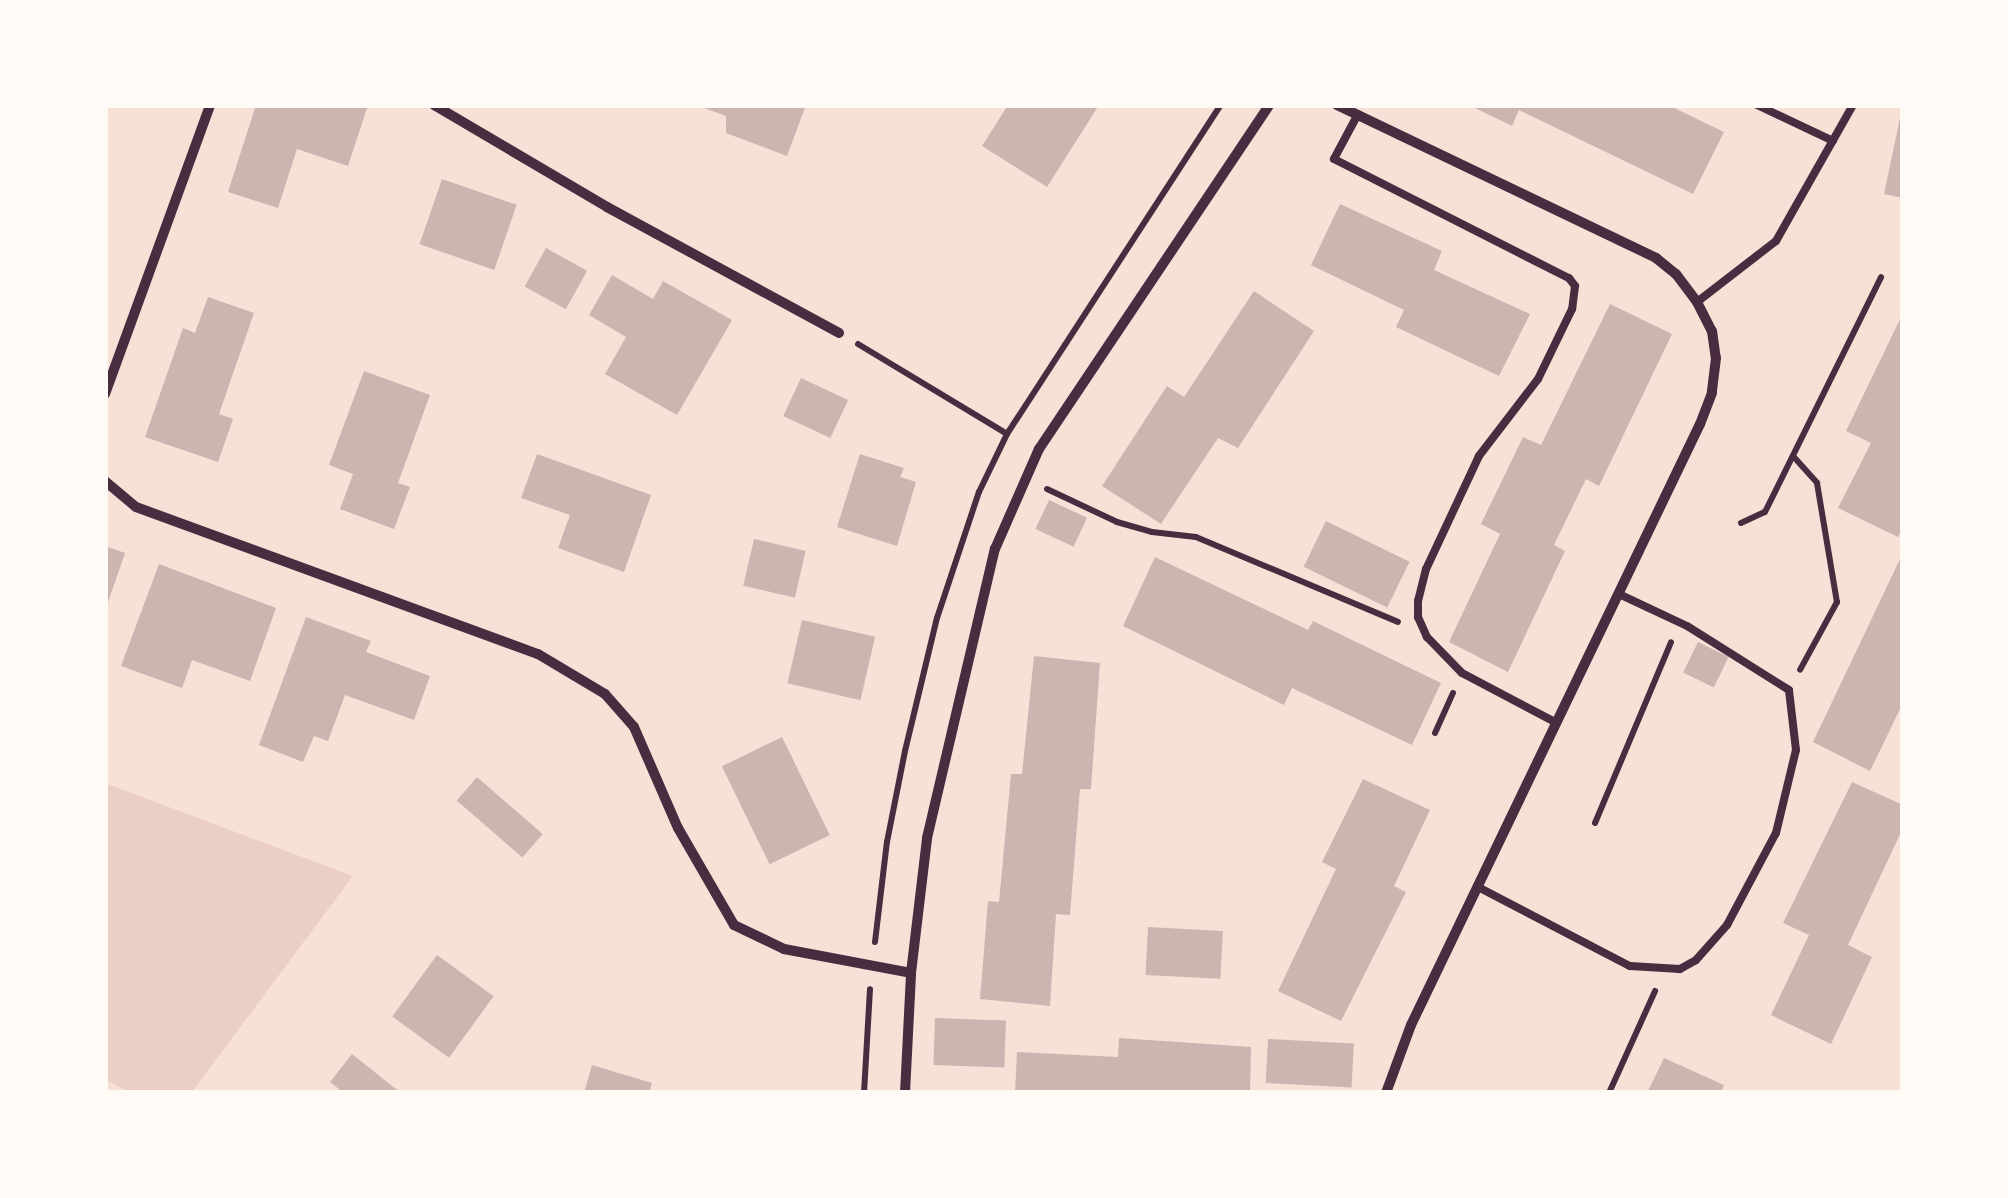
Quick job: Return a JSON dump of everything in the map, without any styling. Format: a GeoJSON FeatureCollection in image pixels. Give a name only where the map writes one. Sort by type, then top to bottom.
{"type":"FeatureCollection","features":[{"type":"Feature","properties":{"kind":"street"},"geometry":{"type":"LineString","coordinates":[[105,394],[210,105]]}},
{"type":"Feature","properties":{"kind":"street"},"geometry":{"type":"LineString","coordinates":[[434,105],[607,206],[839,333]]}},
{"type":"Feature","properties":{"kind":"street"},"geometry":{"type":"LineString","coordinates":[[904,1093],[926,838],[996,549],[1039,449],[1268,105]]}},
{"type":"Feature","properties":{"kind":"street"},"geometry":{"type":"LineString","coordinates":[[1337,105],[1656,258],[1676,274],[1698,302],[1712,331],[1716,358],[1712,393],[1411,1025],[1386,1093]]}},
{"type":"Feature","properties":{"kind":"street"},"geometry":{"type":"LineString","coordinates":[[105,480],[136,507],[538,654],[605,694],[634,727],[678,828],[734,925],[784,948],[912,973]]}},
{"type":"Feature","properties":{"kind":"lane"},"geometry":{"type":"LineString","coordinates":[[1758,105],[1834,142]]}},
{"type":"Feature","properties":{"kind":"lane"},"geometry":{"type":"LineString","coordinates":[[1698,302],[1776,242],[1853,105]]}},
{"type":"Feature","properties":{"kind":"lane"},"geometry":{"type":"LineString","coordinates":[[1358,114],[1334,160],[1569,278],[1576,286],[1572,309],[1538,379],[1479,456],[1426,569],[1418,601],[1423,628],[1462,673],[1557,724]]}},
{"type":"Feature","properties":{"kind":"lane"},"geometry":{"type":"LineString","coordinates":[[1478,886],[1630,966],[1680,969],[1696,960],[1727,925],[1776,834],[1796,750],[1790,690],[1680,622],[1619,594]]}},
{"type":"Feature","properties":{"kind":"path"},"geometry":{"type":"LineString","coordinates":[[1742,522],[1765,512],[1881,277]]}},
{"type":"Feature","properties":{"kind":"path"},"geometry":{"type":"LineString","coordinates":[[839,333],[1007,434]]}},
{"type":"Feature","properties":{"kind":"path"},"geometry":{"type":"LineString","coordinates":[[1790,690],[1837,602],[1817,483],[1793,456]]}},
{"type":"Feature","properties":{"kind":"path"},"geometry":{"type":"LineString","coordinates":[[1025,479],[1117,522],[1152,532],[1196,537],[1380,618],[1423,628]]}},
{"type":"Feature","properties":{"kind":"path"},"geometry":{"type":"LineString","coordinates":[[1595,823],[1680,622]]}},
{"type":"Feature","properties":{"kind":"path"},"geometry":{"type":"LineString","coordinates":[[1435,733],[1462,673]]}},
{"type":"Feature","properties":{"kind":"path"},"geometry":{"type":"LineString","coordinates":[[1609,1093],[1655,998],[1654,970]]}},
{"type":"Feature","properties":{"kind":"shaded area"},"geometry":{"type":"Polygon","coordinates":[[[105,783],[353,876],[191,1093],[131,1093],[105,1079],[105,783]]]}},
{"type":"Feature","properties":{"kind":"building"},"geometry":{"type":"Polygon","coordinates":[[[256,105],[368,105],[348,166],[297,149],[278,208],[228,192],[256,105]]]}},
{"type":"Feature","properties":{"kind":"building"},"geometry":{"type":"Polygon","coordinates":[[[696,105],[806,105],[787,156],[726,133],[726,116],[696,105]]]}},
{"type":"Feature","properties":{"kind":"building"},"geometry":{"type":"Polygon","coordinates":[[[1008,105],[1099,105],[1047,187],[982,146],[1008,105]]]}},
{"type":"Feature","properties":{"kind":"building"},"geometry":{"type":"Polygon","coordinates":[[[1469,105],[1668,105],[1724,132],[1693,194],[1519,110],[1512,126],[1469,105]]]}},
{"type":"Feature","properties":{"kind":"building"},"geometry":{"type":"Polygon","coordinates":[[[1903,113],[1903,198],[1884,194],[1903,113]]]}},
{"type":"Feature","properties":{"kind":"building"},"geometry":{"type":"Polygon","coordinates":[[[442,179],[517,205],[494,270],[420,244],[442,179]]]}},
{"type":"Feature","properties":{"kind":"building"},"geometry":{"type":"Polygon","coordinates":[[[1340,204],[1442,251],[1434,270],[1530,314],[1499,376],[1396,327],[1404,310],[1311,265],[1340,204]]]}},
{"type":"Feature","properties":{"kind":"building"},"geometry":{"type":"Polygon","coordinates":[[[546,248],[587,271],[566,309],[525,286],[546,248]]]}},
{"type":"Feature","properties":{"kind":"building"},"geometry":{"type":"Polygon","coordinates":[[[612,275],[653,299],[663,281],[732,320],[677,415],[605,374],[626,337],[589,315],[612,275]]]}},
{"type":"Feature","properties":{"kind":"building"},"geometry":{"type":"Polygon","coordinates":[[[1254,291],[1314,331],[1238,448],[1218,438],[1161,524],[1102,486],[1167,386],[1184,397],[1254,291]]]}},
{"type":"Feature","properties":{"kind":"building"},"geometry":{"type":"Polygon","coordinates":[[[208,297],[254,313],[219,414],[233,419],[218,462],[145,437],[183,328],[195,333],[208,297]]]}},
{"type":"Feature","properties":{"kind":"building"},"geometry":{"type":"Polygon","coordinates":[[[1610,304],[1672,334],[1599,486],[1586,479],[1554,545],[1565,551],[1508,672],[1449,642],[1500,534],[1481,524],[1523,437],[1541,445],[1610,304]]]}},
{"type":"Feature","properties":{"kind":"building"},"geometry":{"type":"Polygon","coordinates":[[[1903,313],[1903,528],[1898,537],[1838,508],[1871,443],[1846,431],[1903,313]]]}},
{"type":"Feature","properties":{"kind":"building"},"geometry":{"type":"Polygon","coordinates":[[[364,371],[430,395],[398,483],[410,487],[394,529],[340,509],[353,474],[329,465],[364,371]]]}},
{"type":"Feature","properties":{"kind":"building"},"geometry":{"type":"Polygon","coordinates":[[[801,378],[848,400],[830,438],[783,416],[801,378]]]}},
{"type":"Feature","properties":{"kind":"building"},"geometry":{"type":"Polygon","coordinates":[[[537,454],[651,495],[624,572],[558,548],[570,515],[521,498],[537,454]]]}},
{"type":"Feature","properties":{"kind":"building"},"geometry":{"type":"Polygon","coordinates":[[[860,454],[904,468],[900,477],[916,482],[897,546],[837,527],[860,454]]]}},
{"type":"Feature","properties":{"kind":"building"},"geometry":{"type":"Polygon","coordinates":[[[1049,500],[1087,518],[1074,547],[1035,529],[1049,500]]]}},
{"type":"Feature","properties":{"kind":"building"},"geometry":{"type":"Polygon","coordinates":[[[1326,521],[1410,562],[1387,608],[1304,567],[1326,521]]]}},
{"type":"Feature","properties":{"kind":"building"},"geometry":{"type":"Polygon","coordinates":[[[754,539],[806,551],[795,598],[743,586],[754,539]]]}},
{"type":"Feature","properties":{"kind":"building"},"geometry":{"type":"Polygon","coordinates":[[[105,546],[125,553],[106,608],[105,608],[105,546]]]}},
{"type":"Feature","properties":{"kind":"building"},"geometry":{"type":"Polygon","coordinates":[[[1155,557],[1308,630],[1313,621],[1441,683],[1412,745],[1292,688],[1284,705],[1123,626],[1155,557]]]}},
{"type":"Feature","properties":{"kind":"building"},"geometry":{"type":"Polygon","coordinates":[[[1900,559],[1903,703],[1870,771],[1813,742],[1900,559]]]}},
{"type":"Feature","properties":{"kind":"building"},"geometry":{"type":"Polygon","coordinates":[[[159,564],[276,608],[250,681],[192,660],[182,688],[121,666],[159,564]]]}},
{"type":"Feature","properties":{"kind":"building"},"geometry":{"type":"Polygon","coordinates":[[[306,617],[371,641],[366,652],[430,676],[414,720],[345,695],[328,741],[314,736],[303,762],[259,745],[306,617]]]}},
{"type":"Feature","properties":{"kind":"building"},"geometry":{"type":"Polygon","coordinates":[[[802,620],[875,637],[860,700],[787,683],[802,620]]]}},
{"type":"Feature","properties":{"kind":"building"},"geometry":{"type":"Polygon","coordinates":[[[1698,642],[1729,657],[1714,687],[1683,673],[1698,642]]]}},
{"type":"Feature","properties":{"kind":"building"},"geometry":{"type":"Polygon","coordinates":[[[1034,656],[1100,663],[1091,789],[1080,789],[1070,915],[1056,914],[1050,1006],[980,999],[988,901],[999,902],[1011,774],[1022,774],[1034,656]]]}},
{"type":"Feature","properties":{"kind":"building"},"geometry":{"type":"Polygon","coordinates":[[[782,737],[830,835],[770,864],[722,766],[782,737]]]}},
{"type":"Feature","properties":{"kind":"building"},"geometry":{"type":"Polygon","coordinates":[[[477,777],[543,834],[522,857],[457,800],[477,777]]]}},
{"type":"Feature","properties":{"kind":"building"},"geometry":{"type":"Polygon","coordinates":[[[1363,779],[1430,810],[1394,886],[1406,892],[1341,1021],[1278,991],[1336,869],[1322,862],[1363,779]]]}},
{"type":"Feature","properties":{"kind":"building"},"geometry":{"type":"Polygon","coordinates":[[[1852,782],[1903,805],[1903,828],[1848,945],[1872,957],[1831,1044],[1771,1015],[1809,935],[1783,923],[1852,782]]]}},
{"type":"Feature","properties":{"kind":"building"},"geometry":{"type":"Polygon","coordinates":[[[1148,927],[1223,931],[1220,979],[1145,975],[1148,927]]]}},
{"type":"Feature","properties":{"kind":"building"},"geometry":{"type":"Polygon","coordinates":[[[437,955],[494,996],[449,1058],[392,1016],[437,955]]]}},
{"type":"Feature","properties":{"kind":"building"},"geometry":{"type":"Polygon","coordinates":[[[935,1018],[1006,1020],[1004,1067],[933,1065],[935,1018]]]}},
{"type":"Feature","properties":{"kind":"building"},"geometry":{"type":"Polygon","coordinates":[[[1119,1038],[1251,1047],[1250,1093],[1015,1093],[1017,1052],[1118,1057],[1119,1038]]]}},
{"type":"Feature","properties":{"kind":"building"},"geometry":{"type":"Polygon","coordinates":[[[1268,1039],[1354,1044],[1352,1087],[1266,1083],[1268,1039]]]}},
{"type":"Feature","properties":{"kind":"building"},"geometry":{"type":"Polygon","coordinates":[[[352,1054],[401,1093],[344,1093],[330,1082],[352,1054]]]}},
{"type":"Feature","properties":{"kind":"building"},"geometry":{"type":"Polygon","coordinates":[[[1664,1058],[1724,1085],[1720,1093],[1647,1093],[1664,1058]]]}},
{"type":"Feature","properties":{"kind":"building"},"geometry":{"type":"Polygon","coordinates":[[[592,1065],[652,1083],[649,1093],[584,1093],[592,1065]]]}}]}
